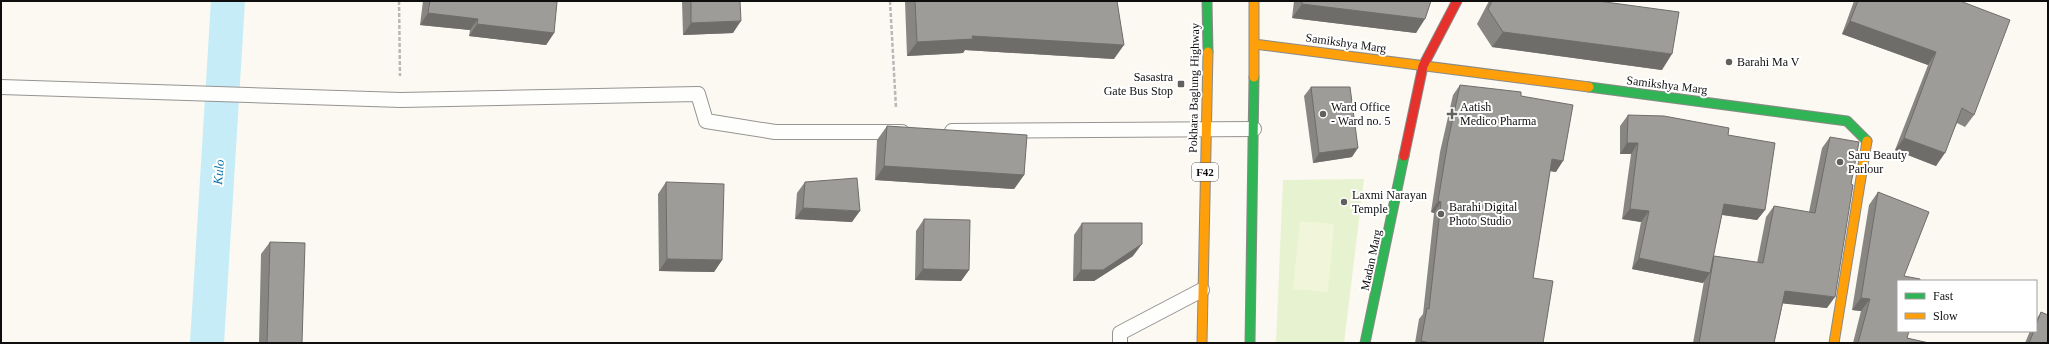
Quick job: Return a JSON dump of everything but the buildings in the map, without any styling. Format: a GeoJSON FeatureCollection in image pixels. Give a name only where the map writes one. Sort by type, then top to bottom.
{"type":"FeatureCollection","features":[{"type":"Feature","properties":{"kind":"main road","name":"Pokhara Baglung Highway"},"geometry":{"type":"LineString","coordinates":[[1202,343],[1208,52],[1207,1]]}},
{"type":"Feature","properties":{"kind":"main road"},"geometry":{"type":"LineString","coordinates":[[1250,343],[1254,129],[1254,1]]}},
{"type":"Feature","properties":{"kind":"main road","name":"Madan Marg"},"geometry":{"type":"LineString","coordinates":[[1366,343],[1424,66],[1457,1]]}},
{"type":"Feature","properties":{"kind":"main road","name":"Samikshya Marg"},"geometry":{"type":"LineString","coordinates":[[1254,44],[1287,47],[1847,121],[1866,140],[1834,343]]}},
{"type":"Feature","properties":{"kind":"lane"},"geometry":{"type":"LineString","coordinates":[[1,87],[401,100],[698,94],[706,121],[775,132],[913,132]]}},
{"type":"Feature","properties":{"kind":"lane"},"geometry":{"type":"LineString","coordinates":[[937,132],[1254,129]]}},
{"type":"Feature","properties":{"kind":"lane"},"geometry":{"type":"LineString","coordinates":[[1120,343],[1120,333],[1202,290]]}},
{"type":"Feature","properties":{"kind":"path"},"geometry":{"type":"LineString","coordinates":[[399,1],[401,100]]}},
{"type":"Feature","properties":{"kind":"path"},"geometry":{"type":"LineString","coordinates":[[890,1],[898,132]]}},
{"type":"Feature","properties":{"kind":"green space"},"geometry":{"type":"Polygon","coordinates":[[[1364,179],[1344,343],[1276,343],[1283,180],[1364,179]]]}},
{"type":"Feature","properties":{"kind":"green space"},"geometry":{"type":"Polygon","coordinates":[[[1300,221],[1334,224],[1328,292],[1293,289],[1300,221]]]}},
{"type":"Feature","properties":{"kind":"waterway","name":"Kulo"},"geometry":{"type":"LineString","coordinates":[[207,343],[228,1]]}},
{"type":"Feature","properties":{"kind":"traffic: fast"},"geometry":{"type":"LineString","coordinates":[[1207,1],[1208,52]]}},
{"type":"Feature","properties":{"kind":"traffic: fast"},"geometry":{"type":"LineString","coordinates":[[1250,343],[1254,77]]}},
{"type":"Feature","properties":{"kind":"traffic: fast"},"geometry":{"type":"LineString","coordinates":[[1589,87],[1847,121],[1867,141]]}},
{"type":"Feature","properties":{"kind":"traffic: fast"},"geometry":{"type":"LineString","coordinates":[[1365,343],[1404,156]]}},
{"type":"Feature","properties":{"kind":"traffic: slow"},"geometry":{"type":"LineString","coordinates":[[1254,1],[1254,77]]}},
{"type":"Feature","properties":{"kind":"traffic: slow"},"geometry":{"type":"LineString","coordinates":[[1254,44],[1589,87]]}},
{"type":"Feature","properties":{"kind":"traffic: slow"},"geometry":{"type":"LineString","coordinates":[[1202,343],[1208,52]]}},
{"type":"Feature","properties":{"kind":"traffic: slow"},"geometry":{"type":"LineString","coordinates":[[1834,343],[1867,141]]}},
{"type":"Feature","properties":{"kind":"traffic: jam"},"geometry":{"type":"LineString","coordinates":[[1404,156],[1423,66],[1457,1]]}},
{"type":"Feature","properties":{"kind":"place","name":"Barahi Ma V"},"geometry":{"type":"Point","coordinates":[1729,62]}},
{"type":"Feature","properties":{"kind":"place","name":"Sasastra Gate Bus Stop"},"geometry":{"type":"Point","coordinates":[1181,84]}},
{"type":"Feature","properties":{"kind":"place","name":"Ward Office - Ward no. 5"},"geometry":{"type":"Point","coordinates":[1323,114]}},
{"type":"Feature","properties":{"kind":"place","name":"Aatish Medico Pharma"},"geometry":{"type":"Point","coordinates":[1452,114]}},
{"type":"Feature","properties":{"kind":"place","name":"Saru Beauty Parlour"},"geometry":{"type":"Point","coordinates":[1840,162]}},
{"type":"Feature","properties":{"kind":"place","name":"Laxmi Narayan Temple"},"geometry":{"type":"Point","coordinates":[1344,202]}},
{"type":"Feature","properties":{"kind":"place","name":"Barahi Digital Photo Studio"},"geometry":{"type":"Point","coordinates":[1441,214]}}]}
